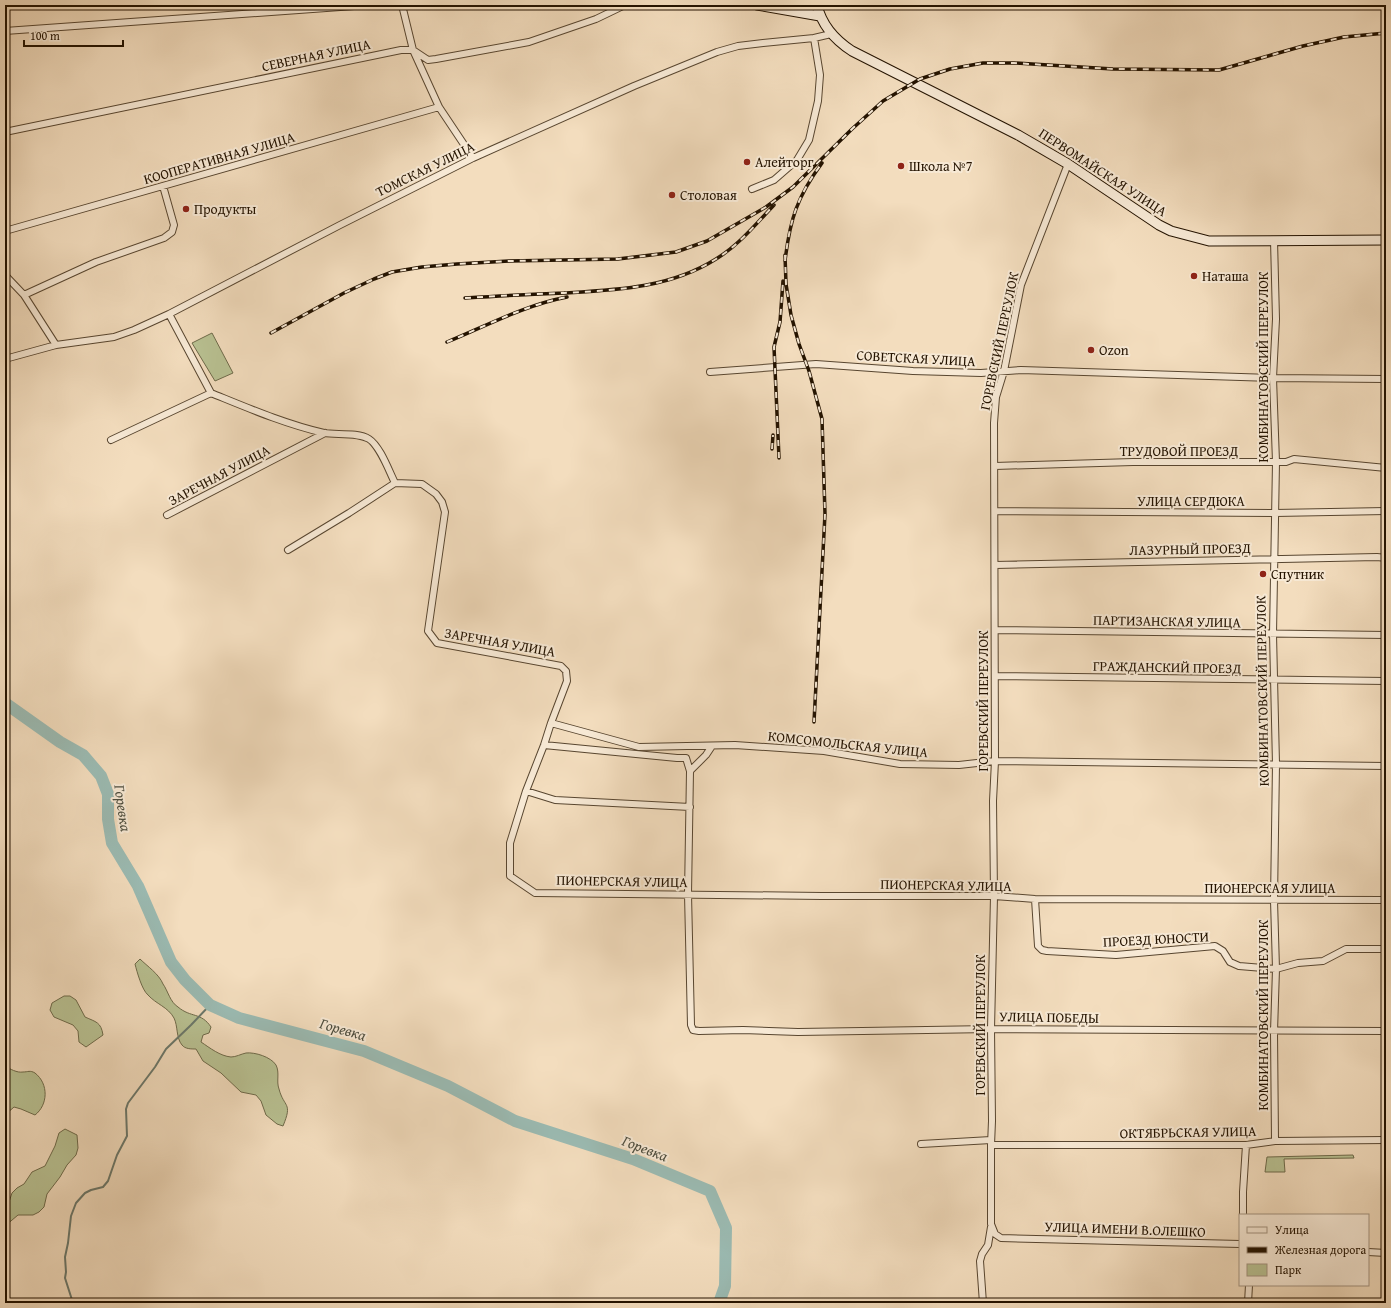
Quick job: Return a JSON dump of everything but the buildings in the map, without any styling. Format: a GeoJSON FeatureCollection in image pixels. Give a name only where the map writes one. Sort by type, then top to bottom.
{"type":"FeatureCollection","features":[{"type":"Feature","properties":{"kind":"main road"},"geometry":{"type":"LineString","coordinates":[[757,5],[820,16],[818,5]]}},
{"type":"Feature","properties":{"kind":"main road","name":"ПЕРВОМАЙСКАЯ УЛИЦА"},"geometry":{"type":"LineString","coordinates":[[820,16],[831,34],[840,43],[852,51],[1018,135],[1068,164],[1159,225],[1171,231],[1209,241],[1386,240]]}},
{"type":"Feature","properties":{"kind":"street"},"geometry":{"type":"LineString","coordinates":[[5,31],[368,5]]}},
{"type":"Feature","properties":{"kind":"street"},"geometry":{"type":"LineString","coordinates":[[402,5],[413,50],[439,107],[473,158]]}},
{"type":"Feature","properties":{"kind":"street"},"geometry":{"type":"LineString","coordinates":[[413,50],[428,60],[529,42],[596,19],[625,5]]}},
{"type":"Feature","properties":{"kind":"street"},"geometry":{"type":"LineString","coordinates":[[752,189],[774,180],[797,160],[809,140],[818,101],[820,75],[814,38],[831,34]]}},
{"type":"Feature","properties":{"kind":"street","name":"ТОМСКАЯ УЛИЦА"},"geometry":{"type":"LineString","coordinates":[[5,359],[56,345],[114,337],[134,330],[169,314],[473,158],[634,86],[717,52],[738,46],[814,38]]}},
{"type":"Feature","properties":{"kind":"street","name":"СЕВЕРНАЯ УЛИЦА"},"geometry":{"type":"LineString","coordinates":[[5,132],[401,50],[413,50]]}},
{"type":"Feature","properties":{"kind":"street","name":"КООПЕРАТИВНАЯ УЛИЦА"},"geometry":{"type":"LineString","coordinates":[[5,231],[439,107]]}},
{"type":"Feature","properties":{"kind":"street","name":"ГОРЕВСКИЙ ПЕРЕУЛОК"},"geometry":{"type":"LineString","coordinates":[[983,1303],[980,1261],[982,1254],[988,1245],[991,1224],[991,1029],[994,896],[993,801],[995,761],[994,422],[996,397],[1004,371],[1021,285],[1068,164]]}},
{"type":"Feature","properties":{"kind":"street"},"geometry":{"type":"LineString","coordinates":[[24,295],[96,262],[164,238],[172,232],[174,225],[163,186]]}},
{"type":"Feature","properties":{"kind":"street","name":"КОМБИНАТОВСКИЙ ПЕРЕУЛОК"},"geometry":{"type":"LineString","coordinates":[[1274,240],[1276,319],[1273,378],[1276,462],[1273,634],[1276,764],[1274,900],[1276,969],[1274,1032],[1275,1141]]}},
{"type":"Feature","properties":{"kind":"street"},"geometry":{"type":"LineString","coordinates":[[5,275],[24,295],[56,345]]}},
{"type":"Feature","properties":{"kind":"street"},"geometry":{"type":"LineString","coordinates":[[169,314],[211,393],[260,412],[325,433],[367,438],[374,443],[395,483],[288,550]]}},
{"type":"Feature","properties":{"kind":"street","name":"СОВЕТСКАЯ УЛИЦА"},"geometry":{"type":"LineString","coordinates":[[710,372],[816,364],[981,373],[1021,370],[1273,378],[1386,379]]}},
{"type":"Feature","properties":{"kind":"street"},"geometry":{"type":"LineString","coordinates":[[111,440],[211,393]]}},
{"type":"Feature","properties":{"kind":"street","name":"ЗАРЕЧНАЯ УЛИЦА"},"geometry":{"type":"LineString","coordinates":[[167,515],[325,433]]}},
{"type":"Feature","properties":{"kind":"street","name":"ТРУДОВОЙ ПРОЕЗД"},"geometry":{"type":"LineString","coordinates":[[995,466],[1133,462],[1286,462],[1294,459],[1386,468]]}},
{"type":"Feature","properties":{"kind":"street","name":"ЗАРЕЧНАЯ УЛИЦА"},"geometry":{"type":"LineString","coordinates":[[395,483],[422,484],[426,486],[436,494],[442,502],[445,512],[428,631],[437,644],[561,666],[566,671],[567,681],[526,791],[510,843],[510,876]]}},
{"type":"Feature","properties":{"kind":"street","name":"УЛИЦА СЕРДЮКА"},"geometry":{"type":"LineString","coordinates":[[995,511],[1275,513],[1386,511]]}},
{"type":"Feature","properties":{"kind":"street","name":"ЛАЗУРНЫЙ ПРОЕЗД"},"geometry":{"type":"LineString","coordinates":[[995,564],[1386,558]]}},
{"type":"Feature","properties":{"kind":"street","name":"ПАРТИЗАНСКАЯ УЛИЦА"},"geometry":{"type":"LineString","coordinates":[[995,630],[1386,635]]}},
{"type":"Feature","properties":{"kind":"street","name":"ГРАЖДАНСКИЙ ПРОЕЗД"},"geometry":{"type":"LineString","coordinates":[[995,676],[1386,681]]}},
{"type":"Feature","properties":{"kind":"street","name":"КОМСОМОЛЬСКАЯ УЛИЦА"},"geometry":{"type":"LineString","coordinates":[[551,723],[638,747],[735,745],[824,751],[900,764],[960,765],[995,761],[1386,766]]}},
{"type":"Feature","properties":{"kind":"street"},"geometry":{"type":"LineString","coordinates":[[544,745],[686,758],[690,771],[688,894]]}},
{"type":"Feature","properties":{"kind":"street"},"geometry":{"type":"LineString","coordinates":[[690,771],[706,755],[712,746]]}},
{"type":"Feature","properties":{"kind":"street"},"geometry":{"type":"LineString","coordinates":[[526,791],[555,800],[690,807]]}},
{"type":"Feature","properties":{"kind":"street","name":"ПИОНЕРСКАЯ УЛИЦА"},"geometry":{"type":"LineString","coordinates":[[510,876],[535,892],[822,896],[994,896],[1035,899],[1386,900]]}},
{"type":"Feature","properties":{"kind":"street","name":"УЛИЦА ПОБЕДЫ"},"geometry":{"type":"LineString","coordinates":[[688,894],[691,1025],[694,1030],[699,1032],[743,1030],[798,1032],[991,1029],[1386,1032]]}},
{"type":"Feature","properties":{"kind":"street","name":"ПРОЕЗД ЮНОСТИ"},"geometry":{"type":"LineString","coordinates":[[1035,899],[1038,946],[1042,950],[1116,955],[1214,946],[1223,951],[1230,962],[1239,966],[1276,969],[1298,963],[1323,961],[1346,949],[1386,949]]}},
{"type":"Feature","properties":{"kind":"street","name":"ОКТЯБРЬСКАЯ УЛИЦА"},"geometry":{"type":"LineString","coordinates":[[921,1144],[991,1143],[1246,1145],[1275,1141],[1386,1140]]}},
{"type":"Feature","properties":{"kind":"street"},"geometry":{"type":"LineString","coordinates":[[1243,1214],[1246,1145]]}},
{"type":"Feature","properties":{"kind":"street","name":"УЛИЦА ИМЕНИ В.ОЛЕШКО"},"geometry":{"type":"LineString","coordinates":[[991,1224],[995,1234],[1001,1238],[1239,1244]]}},
{"type":"Feature","properties":{"kind":"street"},"geometry":{"type":"LineString","coordinates":[[1369,1252],[1386,1253]]}},
{"type":"Feature","properties":{"kind":"street"},"geometry":{"type":"LineString","coordinates":[[1248,1303],[1249,1286]]}},
{"type":"Feature","properties":{"kind":"green space"},"geometry":{"type":"Polygon","coordinates":[[[212,333],[233,373],[215,381],[192,343],[212,333]]]}},
{"type":"Feature","properties":{"kind":"green space"},"geometry":{"type":"Polygon","coordinates":[[[140,959],[159,977],[175,1005],[187,1013],[200,1017],[211,1027],[209,1033],[203,1035],[201,1042],[223,1055],[233,1057],[246,1053],[254,1053],[267,1057],[274,1062],[277,1068],[279,1089],[287,1106],[286,1118],[283,1126],[277,1124],[266,1115],[261,1101],[256,1095],[241,1092],[221,1073],[203,1061],[196,1049],[186,1048],[182,1045],[174,1018],[165,1008],[146,993],[140,981],[135,964],[140,959]]]}},
{"type":"Feature","properties":{"kind":"green space"},"geometry":{"type":"Polygon","coordinates":[[[64,996],[70,996],[76,1000],[85,1017],[95,1021],[101,1027],[103,1035],[86,1047],[79,1042],[78,1031],[73,1025],[54,1017],[50,1010],[52,1003],[64,996]]]}},
{"type":"Feature","properties":{"kind":"green space"},"geometry":{"type":"Polygon","coordinates":[[[5,1066],[18,1072],[29,1071],[35,1073],[40,1078],[45,1088],[45,1094],[42,1106],[35,1115],[14,1107],[5,1115],[5,1066]]]}},
{"type":"Feature","properties":{"kind":"green space"},"geometry":{"type":"Polygon","coordinates":[[[65,1129],[77,1135],[78,1148],[76,1155],[67,1165],[47,1194],[44,1207],[33,1215],[18,1215],[5,1226],[5,1214],[12,1193],[24,1184],[32,1172],[45,1166],[55,1146],[59,1133],[65,1129]]]}},
{"type":"Feature","properties":{"kind":"green space"},"geometry":{"type":"Polygon","coordinates":[[[1353,1155],[1354,1158],[1284,1159],[1285,1172],[1265,1172],[1267,1157],[1353,1155]]]}},
{"type":"Feature","properties":{"kind":"waterway","name":"Горевка"},"geometry":{"type":"LineString","coordinates":[[5,703],[60,742],[83,755],[101,776],[108,794],[108,819],[112,843],[138,886],[171,962],[185,980],[210,1005],[239,1018],[364,1051],[448,1086],[515,1121],[633,1159],[710,1191],[726,1228],[725,1286],[719,1303]]}},
{"type":"Feature","properties":{"kind":"waterway"},"geometry":{"type":"LineString","coordinates":[[73,1303],[65,1278],[65,1257],[71,1216],[76,1203],[85,1193],[103,1187],[108,1181],[117,1155],[127,1136],[126,1109],[128,1103],[155,1067],[166,1049],[210,1005]]}},
{"type":"Feature","properties":{"kind":"railway"},"geometry":{"type":"LineString","coordinates":[[1165,5],[1241,8],[1386,8]]}},
{"type":"Feature","properties":{"kind":"railway"},"geometry":{"type":"LineString","coordinates":[[271,333],[344,293],[392,272],[422,267],[509,261],[618,259],[676,252],[707,241],[766,207],[793,187],[883,101],[920,79],[950,69],[983,63],[1014,63],[1113,69],[1219,70],[1303,46],[1344,37],[1386,33]]}},
{"type":"Feature","properties":{"kind":"railway"},"geometry":{"type":"LineString","coordinates":[[785,261],[789,233],[796,209],[806,187],[822,163]]}},
{"type":"Feature","properties":{"kind":"railway"},"geometry":{"type":"LineString","coordinates":[[465,298],[623,289],[662,282],[698,269],[716,259],[747,234],[774,205]]}},
{"type":"Feature","properties":{"kind":"railway"},"geometry":{"type":"LineString","coordinates":[[785,255],[786,284],[791,315],[799,344],[809,371],[822,419],[825,514],[814,722]]}},
{"type":"Feature","properties":{"kind":"railway"},"geometry":{"type":"LineString","coordinates":[[779,458],[774,347],[780,322],[783,281]]}},
{"type":"Feature","properties":{"kind":"railway"},"geometry":{"type":"LineString","coordinates":[[447,342],[506,316],[536,305],[567,297]]}},
{"type":"Feature","properties":{"kind":"railway"},"geometry":{"type":"LineString","coordinates":[[772,449],[773,435]]}},
{"type":"Feature","properties":{"kind":"place","name":"Алейторг"},"geometry":{"type":"Point","coordinates":[747,162]}},
{"type":"Feature","properties":{"kind":"place","name":"Школа №7"},"geometry":{"type":"Point","coordinates":[901,166]}},
{"type":"Feature","properties":{"kind":"place","name":"Столовая"},"geometry":{"type":"Point","coordinates":[672,195]}},
{"type":"Feature","properties":{"kind":"place","name":"Продукты"},"geometry":{"type":"Point","coordinates":[186,209]}},
{"type":"Feature","properties":{"kind":"place","name":"Наташа"},"geometry":{"type":"Point","coordinates":[1194,276]}},
{"type":"Feature","properties":{"kind":"place","name":"Ozon"},"geometry":{"type":"Point","coordinates":[1091,350]}},
{"type":"Feature","properties":{"kind":"place","name":"Спутник"},"geometry":{"type":"Point","coordinates":[1263,574]}}]}
